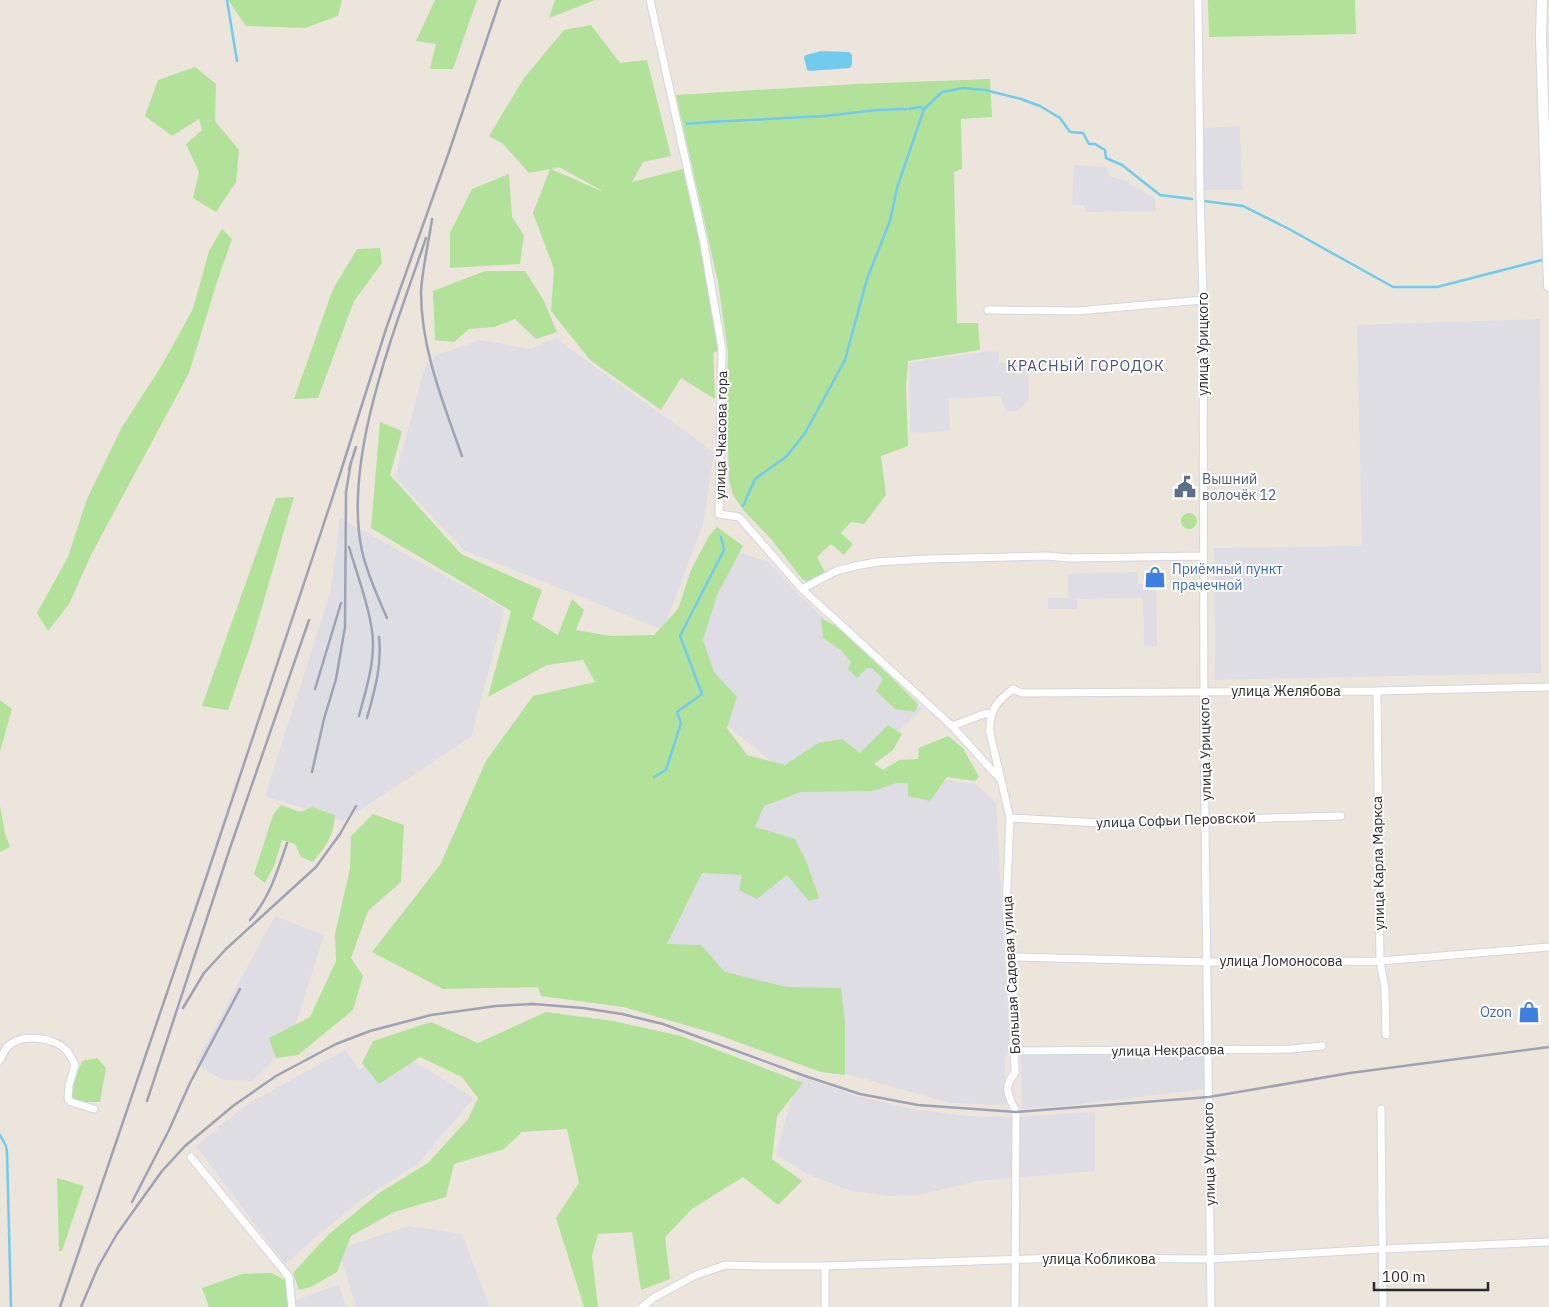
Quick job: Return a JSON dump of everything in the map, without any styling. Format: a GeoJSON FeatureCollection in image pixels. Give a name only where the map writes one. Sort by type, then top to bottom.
{"type":"FeatureCollection","features":[{"type":"Feature","properties":{"kind":"street","name":"улица Чкасова гора"},"geometry":{"type":"LineString","coordinates":[[650,0],[703,240],[722,349],[719,514],[739,517],[802,589],[952,726],[1002,782]]}},
{"type":"Feature","properties":{"kind":"street","name":"улица Урицкого"},"geometry":{"type":"LineString","coordinates":[[1198,0],[1203,300],[1206,962],[1211,1307]]}},
{"type":"Feature","properties":{"kind":"street"},"geometry":{"type":"LineString","coordinates":[[1542,0],[1541,38],[1549,286]]}},
{"type":"Feature","properties":{"kind":"street"},"geometry":{"type":"LineString","coordinates":[[988,310],[1077,311],[1203,300]]}},
{"type":"Feature","properties":{"kind":"street"},"geometry":{"type":"LineString","coordinates":[[802,589],[836,571],[877,562],[1032,556],[1070,558],[1203,556]]}},
{"type":"Feature","properties":{"kind":"street","name":"улица Желябова"},"geometry":{"type":"LineString","coordinates":[[991,713],[1004,696],[1013,689],[1022,692],[1377,691],[1549,687]]}},
{"type":"Feature","properties":{"kind":"street","name":"улица Карла Маркса"},"geometry":{"type":"LineString","coordinates":[[1377,691],[1380,961],[1386,989],[1386,1035]]}},
{"type":"Feature","properties":{"kind":"street"},"geometry":{"type":"LineString","coordinates":[[952,726],[991,713]]}},
{"type":"Feature","properties":{"kind":"street","name":"Большая Садовая улица"},"geometry":{"type":"LineString","coordinates":[[991,713],[990,734],[1010,818],[1006,909],[1012,957],[1015,1073],[1008,1081],[1007,1091],[1016,1112],[1015,1307]]}},
{"type":"Feature","properties":{"kind":"street","name":"улица Софьи Перовской"},"geometry":{"type":"LineString","coordinates":[[1010,818],[1100,823],[1342,816]]}},
{"type":"Feature","properties":{"kind":"street","name":"улица Ломоносова"},"geometry":{"type":"LineString","coordinates":[[1012,957],[1206,962],[1380,961],[1549,947]]}},
{"type":"Feature","properties":{"kind":"street"},"geometry":{"type":"LineString","coordinates":[[0,1060],[8,1046],[19,1041],[37,1038],[56,1042],[67,1051],[76,1065],[68,1099],[71,1102],[94,1109]]}},
{"type":"Feature","properties":{"kind":"street","name":"улица Некрасова"},"geometry":{"type":"LineString","coordinates":[[1015,1051],[1291,1049],[1322,1046]]}},
{"type":"Feature","properties":{"kind":"street"},"geometry":{"type":"LineString","coordinates":[[1381,1109],[1383,1307]]}},
{"type":"Feature","properties":{"kind":"street"},"geometry":{"type":"LineString","coordinates":[[190,1156],[288,1277],[292,1307]]}},
{"type":"Feature","properties":{"kind":"street","name":"улица Кобликова"},"geometry":{"type":"LineString","coordinates":[[642,1307],[694,1276],[725,1265],[825,1266],[1058,1258],[1210,1259],[1549,1242]]}},
{"type":"Feature","properties":{"kind":"street"},"geometry":{"type":"LineString","coordinates":[[825,1266],[825,1307]]}},
{"type":"Feature","properties":{"kind":"street"},"geometry":{"type":"LineString","coordinates":[[656,1297],[656,1307]]}},
{"type":"Feature","properties":{"kind":"shaded area"},"geometry":{"type":"Polygon","coordinates":[[[1240,126],[1242,190],[1204,190],[1203,128],[1240,126]]]}},
{"type":"Feature","properties":{"kind":"shaded area"},"geometry":{"type":"Polygon","coordinates":[[[1074,165],[1107,167],[1109,176],[1126,181],[1155,199],[1156,211],[1085,212],[1084,205],[1072,205],[1074,165]]]}},
{"type":"Feature","properties":{"kind":"shaded area"},"geometry":{"type":"Polygon","coordinates":[[[1540,319],[1541,673],[1215,680],[1214,548],[1362,546],[1357,325],[1540,319]]]}},
{"type":"Feature","properties":{"kind":"shaded area"},"geometry":{"type":"Polygon","coordinates":[[[555,338],[714,452],[703,525],[663,630],[464,550],[395,477],[425,367],[437,355],[479,340],[531,349],[555,338]]]}},
{"type":"Feature","properties":{"kind":"shaded area"},"geometry":{"type":"Polygon","coordinates":[[[999,351],[999,363],[1028,361],[1029,400],[1017,411],[1007,412],[1000,396],[949,399],[950,431],[910,433],[909,363],[999,351]]]}},
{"type":"Feature","properties":{"kind":"shaded area"},"geometry":{"type":"Polygon","coordinates":[[[340,518],[505,609],[471,737],[343,821],[265,796],[331,590],[340,518]]]}},
{"type":"Feature","properties":{"kind":"shaded area"},"geometry":{"type":"Polygon","coordinates":[[[734,551],[769,562],[799,595],[922,709],[867,760],[783,771],[718,718],[693,641],[734,551]]]}},
{"type":"Feature","properties":{"kind":"shaded area"},"geometry":{"type":"Polygon","coordinates":[[[1137,572],[1138,584],[1156,584],[1157,646],[1144,647],[1143,598],[1077,599],[1077,609],[1048,609],[1048,598],[1068,598],[1068,574],[1137,572]]]}},
{"type":"Feature","properties":{"kind":"shaded area"},"geometry":{"type":"Polygon","coordinates":[[[950,780],[976,784],[996,803],[1010,1048],[1005,1057],[1006,1105],[950,1103],[822,1067],[646,1009],[692,872],[756,802],[796,784],[950,780]]]}},
{"type":"Feature","properties":{"kind":"shaded area"},"geometry":{"type":"Polygon","coordinates":[[[275,916],[324,935],[289,1046],[252,1081],[223,1080],[195,1064],[275,916]]]}},
{"type":"Feature","properties":{"kind":"shaded area"},"geometry":{"type":"Polygon","coordinates":[[[391,1047],[474,1098],[417,1164],[355,1204],[285,1264],[196,1146],[246,1105],[345,1050],[359,1070],[391,1047]]]}},
{"type":"Feature","properties":{"kind":"shaded area"},"geometry":{"type":"Polygon","coordinates":[[[1204,1051],[1205,1089],[1022,1109],[1021,1055],[1204,1051]]]}},
{"type":"Feature","properties":{"kind":"shaded area"},"geometry":{"type":"Polygon","coordinates":[[[798,1076],[860,1097],[918,1110],[966,1116],[1010,1117],[1095,1112],[1095,1171],[977,1181],[918,1195],[893,1196],[851,1191],[807,1174],[776,1154],[798,1076]]]}},
{"type":"Feature","properties":{"kind":"shaded area"},"geometry":{"type":"Polygon","coordinates":[[[409,1226],[462,1234],[490,1307],[356,1307],[338,1249],[409,1226]]]}},
{"type":"Feature","properties":{"kind":"shaded area"},"geometry":{"type":"Polygon","coordinates":[[[339,1284],[346,1307],[296,1307],[294,1301],[339,1284]]]}},
{"type":"Feature","properties":{"kind":"green space"},"geometry":{"type":"Polygon","coordinates":[[[228,0],[342,0],[338,16],[305,28],[246,26],[228,0]]]}},
{"type":"Feature","properties":{"kind":"green space"},"geometry":{"type":"Polygon","coordinates":[[[435,0],[477,0],[453,69],[430,69],[436,44],[416,41],[435,0]]]}},
{"type":"Feature","properties":{"kind":"green space"},"geometry":{"type":"Polygon","coordinates":[[[555,0],[595,0],[549,18],[555,0]]]}},
{"type":"Feature","properties":{"kind":"green space"},"geometry":{"type":"Polygon","coordinates":[[[1208,0],[1355,0],[1356,34],[1209,37],[1208,0]]]}},
{"type":"Feature","properties":{"kind":"green space"},"geometry":{"type":"Polygon","coordinates":[[[591,25],[620,63],[647,60],[671,156],[643,162],[632,182],[683,169],[713,305],[718,351],[713,353],[715,399],[681,378],[661,410],[590,360],[551,311],[554,269],[533,213],[550,169],[529,173],[503,144],[489,136],[524,78],[564,30],[591,25]],[[559,167],[551,169],[601,191],[559,167]]]}},
{"type":"Feature","properties":{"kind":"green space"},"geometry":{"type":"Polygon","coordinates":[[[195,67],[216,84],[215,121],[239,150],[236,182],[216,212],[193,198],[199,172],[186,144],[202,130],[199,119],[172,136],[145,116],[158,80],[195,67]]]}},
{"type":"Feature","properties":{"kind":"green space"},"geometry":{"type":"Polygon","coordinates":[[[990,79],[992,117],[961,119],[962,169],[954,172],[957,323],[978,323],[980,350],[908,361],[906,386],[908,446],[881,456],[886,495],[864,524],[851,522],[841,533],[853,544],[844,555],[831,544],[817,557],[825,572],[808,581],[803,580],[771,539],[744,511],[733,495],[729,480],[728,352],[718,282],[676,95],[856,84],[990,79]]]}},
{"type":"Feature","properties":{"kind":"green space"},"geometry":{"type":"Polygon","coordinates":[[[509,174],[512,217],[524,235],[520,264],[450,268],[450,233],[472,189],[509,174]]]}},
{"type":"Feature","properties":{"kind":"green space"},"geometry":{"type":"Polygon","coordinates":[[[222,229],[232,239],[189,373],[91,555],[69,604],[48,631],[37,613],[68,557],[87,499],[122,427],[162,365],[193,309],[209,251],[222,229]]]}},
{"type":"Feature","properties":{"kind":"green space"},"geometry":{"type":"Polygon","coordinates":[[[380,248],[382,263],[354,301],[318,398],[294,399],[333,289],[357,249],[380,248]]]}},
{"type":"Feature","properties":{"kind":"green space"},"geometry":{"type":"Polygon","coordinates":[[[485,271],[525,271],[543,299],[557,332],[536,339],[515,319],[494,327],[469,329],[454,342],[435,340],[433,291],[485,271]]]}},
{"type":"Feature","properties":{"kind":"green space"},"geometry":{"type":"Polygon","coordinates":[[[380,422],[402,431],[390,475],[461,554],[542,590],[532,619],[558,635],[572,599],[584,610],[576,630],[611,636],[654,635],[678,609],[691,570],[709,536],[717,527],[743,546],[717,595],[703,640],[714,672],[737,697],[727,728],[747,755],[785,765],[818,743],[842,739],[860,753],[888,725],[902,734],[893,750],[874,764],[883,770],[899,760],[918,759],[919,748],[948,736],[963,748],[979,777],[975,781],[947,777],[930,801],[908,796],[908,783],[897,783],[872,791],[801,792],[764,806],[755,827],[795,839],[807,863],[819,898],[809,901],[787,875],[757,899],[739,890],[742,875],[702,873],[667,944],[701,945],[725,972],[787,987],[841,988],[845,1021],[845,1075],[821,1072],[713,1033],[623,1007],[541,996],[538,987],[443,989],[372,952],[440,865],[486,761],[533,696],[595,682],[583,660],[547,665],[488,697],[511,611],[371,528],[380,422]]]}},
{"type":"Feature","properties":{"kind":"green space"},"geometry":{"type":"Polygon","coordinates":[[[294,497],[252,641],[228,710],[202,706],[276,498],[294,497]]]}},
{"type":"Feature","properties":{"kind":"green space"},"geometry":{"type":"Polygon","coordinates":[[[1189,513],[1197,521],[1189,529],[1181,521],[1189,513]]]}},
{"type":"Feature","properties":{"kind":"green space"},"geometry":{"type":"Polygon","coordinates":[[[821,618],[836,626],[918,704],[915,712],[895,709],[876,691],[883,679],[872,668],[867,668],[857,678],[848,669],[851,662],[841,650],[823,638],[821,618]]]}},
{"type":"Feature","properties":{"kind":"green space"},"geometry":{"type":"Polygon","coordinates":[[[0,700],[12,709],[0,752],[0,700]]]}},
{"type":"Feature","properties":{"kind":"green space"},"geometry":{"type":"Polygon","coordinates":[[[281,805],[300,812],[312,807],[335,815],[333,830],[313,862],[301,857],[295,844],[282,840],[274,866],[265,883],[254,874],[273,815],[281,805]]]}},
{"type":"Feature","properties":{"kind":"green space"},"geometry":{"type":"Polygon","coordinates":[[[0,806],[5,833],[10,847],[0,852],[0,806]]]}},
{"type":"Feature","properties":{"kind":"green space"},"geometry":{"type":"Polygon","coordinates":[[[373,814],[404,825],[401,882],[368,911],[351,958],[363,976],[353,1010],[298,1055],[276,1058],[269,1038],[310,1017],[336,961],[335,934],[350,868],[351,836],[373,814]]]}},
{"type":"Feature","properties":{"kind":"green space"},"geometry":{"type":"Polygon","coordinates":[[[546,1012],[613,1021],[681,1036],[803,1083],[777,1116],[772,1159],[802,1181],[778,1205],[743,1177],[692,1209],[665,1237],[670,1279],[641,1290],[632,1232],[598,1234],[592,1256],[598,1307],[584,1307],[556,1218],[579,1183],[567,1129],[522,1132],[504,1149],[454,1164],[446,1197],[394,1212],[351,1236],[337,1272],[311,1287],[299,1290],[293,1273],[328,1235],[379,1193],[428,1163],[468,1119],[478,1098],[462,1077],[420,1057],[379,1084],[362,1063],[373,1041],[431,1022],[478,1043],[546,1012]]]}},
{"type":"Feature","properties":{"kind":"green space"},"geometry":{"type":"Polygon","coordinates":[[[97,1058],[106,1068],[100,1102],[81,1102],[71,1098],[75,1079],[82,1061],[97,1058]]]}},
{"type":"Feature","properties":{"kind":"green space"},"geometry":{"type":"Polygon","coordinates":[[[57,1178],[84,1186],[62,1251],[59,1251],[57,1178]]]}},
{"type":"Feature","properties":{"kind":"green space"},"geometry":{"type":"Polygon","coordinates":[[[272,1273],[285,1280],[288,1307],[209,1307],[202,1288],[242,1274],[272,1273]]]}},
{"type":"Feature","properties":{"kind":"water"},"geometry":{"type":"Polygon","coordinates":[[[821,51],[849,52],[852,55],[852,65],[850,68],[807,70],[804,57],[821,51]]]}},
{"type":"Feature","properties":{"kind":"waterway"},"geometry":{"type":"LineString","coordinates":[[227,0],[237,61]]}},
{"type":"Feature","properties":{"kind":"waterway"},"geometry":{"type":"LineString","coordinates":[[743,506],[755,479],[787,456],[805,433],[845,360],[867,279],[890,221],[897,188],[924,109],[942,92],[963,88],[985,90],[1040,106],[1060,118],[1070,132],[1083,133],[1089,144],[1095,144],[1105,150],[1106,158],[1122,165],[1160,195],[1192,199]]}},
{"type":"Feature","properties":{"kind":"waterway"},"geometry":{"type":"LineString","coordinates":[[909,109],[920,107],[924,109]]}},
{"type":"Feature","properties":{"kind":"waterway"},"geometry":{"type":"LineString","coordinates":[[687,124],[906,109]]}},
{"type":"Feature","properties":{"kind":"waterway"},"geometry":{"type":"LineString","coordinates":[[1204,201],[1243,206],[1289,229],[1393,287],[1437,287],[1542,260]]}},
{"type":"Feature","properties":{"kind":"waterway"},"geometry":{"type":"LineString","coordinates":[[654,777],[666,770],[681,723],[677,712],[702,694],[680,636],[724,550],[721,537]]}},
{"type":"Feature","properties":{"kind":"waterway"},"geometry":{"type":"LineString","coordinates":[[0,1135],[7,1152],[11,1307]]}},
{"type":"Feature","properties":{"kind":"railway"},"geometry":{"type":"LineString","coordinates":[[60,1307],[205,881],[332,499],[387,326],[449,152],[500,0]]}},
{"type":"Feature","properties":{"kind":"railway"},"geometry":{"type":"LineString","coordinates":[[432,219],[421,292],[422,313],[434,375],[462,456]]}},
{"type":"Feature","properties":{"kind":"railway"},"geometry":{"type":"LineString","coordinates":[[387,618],[370,577],[362,551],[358,514],[359,475],[375,393],[426,238]]}},
{"type":"Feature","properties":{"kind":"railway"},"geometry":{"type":"LineString","coordinates":[[349,469],[356,447]]}},
{"type":"Feature","properties":{"kind":"railway"},"geometry":{"type":"LineString","coordinates":[[312,772],[324,719],[336,679],[345,627],[346,492],[351,462]]}},
{"type":"Feature","properties":{"kind":"railway"},"geometry":{"type":"LineString","coordinates":[[349,547],[368,609],[373,644],[370,672],[359,716]]}},
{"type":"Feature","properties":{"kind":"railway"},"geometry":{"type":"LineString","coordinates":[[315,689],[341,603]]}},
{"type":"Feature","properties":{"kind":"railway"},"geometry":{"type":"LineString","coordinates":[[147,1101],[229,851],[309,620]]}},
{"type":"Feature","properties":{"kind":"railway"},"geometry":{"type":"LineString","coordinates":[[367,718],[379,668],[379,637]]}},
{"type":"Feature","properties":{"kind":"railway"},"geometry":{"type":"LineString","coordinates":[[183,1008],[204,973],[226,949],[316,867],[340,834],[356,806]]}},
{"type":"Feature","properties":{"kind":"railway"},"geometry":{"type":"LineString","coordinates":[[250,920],[268,894],[287,843]]}},
{"type":"Feature","properties":{"kind":"railway"},"geometry":{"type":"LineString","coordinates":[[132,1202],[169,1130],[190,1083],[240,989]]}},
{"type":"Feature","properties":{"kind":"railway"},"geometry":{"type":"LineString","coordinates":[[81,1307],[98,1267],[117,1234],[162,1171],[185,1146],[233,1106],[276,1076],[336,1044],[370,1031],[431,1015],[496,1006],[533,1004],[583,1008],[622,1014],[663,1024],[860,1094],[918,1105],[1016,1112],[1209,1097],[1350,1073],[1549,1047]]}},
{"type":"Feature","properties":{"kind":"place","name":"Вышний волочёк 12"},"geometry":{"type":"Point","coordinates":[1185,487]}},
{"type":"Feature","properties":{"kind":"place","name":"Приёмный пункт прачечной"},"geometry":{"type":"Point","coordinates":[1155,577]}},
{"type":"Feature","properties":{"kind":"place","name":"Ozon"},"geometry":{"type":"Point","coordinates":[1529,1012]}},
{"type":"Feature","properties":{"kind":"district","name":"КРАСНЫЙ ГОРОДОК"},"geometry":{"type":"Point","coordinates":[1086,365]}}]}
